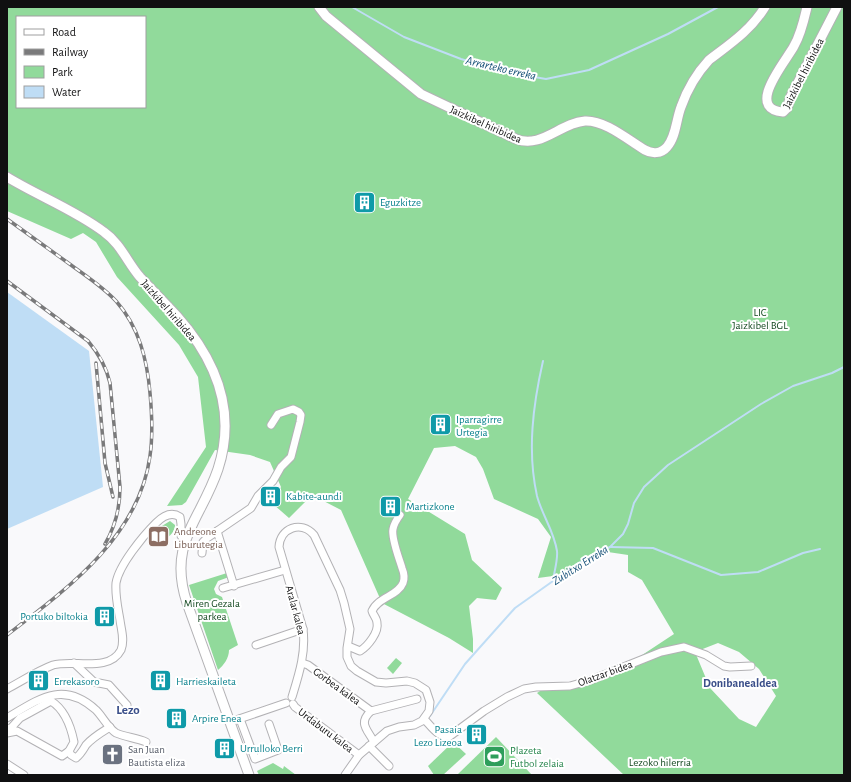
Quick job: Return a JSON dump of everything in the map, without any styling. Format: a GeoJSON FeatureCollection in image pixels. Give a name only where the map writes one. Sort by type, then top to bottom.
{"type":"FeatureCollection","features":[{"type":"Feature","properties":{"kind":"street","name":"Jaizkibel hiribidea"},"geometry":{"type":"LineString","coordinates":[[319,7],[326,16],[421,94],[516,139],[525,142],[534,141],[577,123],[590,121],[605,126],[645,150],[654,153],[664,150],[670,142],[687,94],[704,66],[709,60],[749,28],[757,20],[765,7]]}},
{"type":"Feature","properties":{"kind":"street","name":"Jaizkibel hiribidea"},"geometry":{"type":"LineString","coordinates":[[807,7],[794,46],[779,67],[768,95],[767,103],[776,112],[783,112],[787,108],[791,96],[837,7]]}},
{"type":"Feature","properties":{"kind":"street","name":"Jaizkibel hiribidea"},"geometry":{"type":"LineString","coordinates":[[7,177],[95,226],[114,240],[139,276],[185,326],[208,360],[220,390],[225,418],[223,449],[217,470],[186,539],[180,566],[182,585],[187,603],[249,775]]}},
{"type":"Feature","properties":{"kind":"street"},"geometry":{"type":"LineString","coordinates":[[202,552],[203,542],[251,508],[258,496],[273,481],[281,467],[291,458],[301,415],[293,409],[278,414],[271,424]]}},
{"type":"Feature","properties":{"kind":"street"},"geometry":{"type":"LineString","coordinates":[[7,689],[41,670],[54,665],[102,663],[108,662],[113,658],[120,650],[123,641],[116,595],[116,582],[131,553],[159,520],[170,514],[176,514],[180,517],[181,536],[186,539]]}},
{"type":"Feature","properties":{"kind":"street"},"geometry":{"type":"LineString","coordinates":[[346,774],[359,754],[391,729],[414,725],[424,719],[429,711],[430,702],[428,694],[423,687],[411,682],[386,684],[376,682],[366,678],[354,669],[347,657],[348,646],[360,651],[370,642],[378,624],[372,611],[374,606],[379,601],[397,591],[403,583],[404,573],[393,535],[394,525],[400,515]]}},
{"type":"Feature","properties":{"kind":"street","name":"Aralar kalea"},"geometry":{"type":"LineString","coordinates":[[293,700],[305,644],[303,629],[279,551],[279,543],[284,533],[293,527],[308,529],[316,538],[340,590],[344,603],[350,629],[348,646]]}},
{"type":"Feature","properties":{"kind":"street"},"geometry":{"type":"LineString","coordinates":[[217,531],[234,586]]}},
{"type":"Feature","properties":{"kind":"street","name":"Aralar kalea"},"geometry":{"type":"LineString","coordinates":[[223,588],[285,570]]}},
{"type":"Feature","properties":{"kind":"street"},"geometry":{"type":"LineString","coordinates":[[256,645],[303,629]]}},
{"type":"Feature","properties":{"kind":"street","name":"Olatzar bidea"},"geometry":{"type":"LineString","coordinates":[[424,719],[440,735],[445,737],[450,736],[484,711],[524,689],[536,687],[570,686],[591,680],[661,652],[684,647],[706,655],[724,666],[751,666]]}},
{"type":"Feature","properties":{"kind":"street"},"geometry":{"type":"LineString","coordinates":[[74,663],[94,682],[109,685],[126,705]]}},
{"type":"Feature","properties":{"kind":"street","name":"Gorbea kalea"},"geometry":{"type":"LineString","coordinates":[[302,663],[308,665],[371,711]]}},
{"type":"Feature","properties":{"kind":"street"},"geometry":{"type":"LineString","coordinates":[[7,718],[38,700],[58,693],[73,695],[83,699],[97,711],[110,727],[119,734],[146,742]]}},
{"type":"Feature","properties":{"kind":"street"},"geometry":{"type":"LineString","coordinates":[[230,722],[286,703],[286,698],[289,696],[293,700]]}},
{"type":"Feature","properties":{"kind":"street","name":"Gorbea kalea"},"geometry":{"type":"LineString","coordinates":[[372,744],[364,722],[367,715],[371,711],[417,699]]}},
{"type":"Feature","properties":{"kind":"street","name":"Urdaburu kalea"},"geometry":{"type":"LineString","coordinates":[[293,700],[295,708],[359,754]]}},
{"type":"Feature","properties":{"kind":"street"},"geometry":{"type":"LineString","coordinates":[[7,729],[11,728],[20,718],[51,701],[69,723],[74,742],[69,751],[62,756],[18,731],[7,733]]}},
{"type":"Feature","properties":{"kind":"street"},"geometry":{"type":"LineString","coordinates":[[240,719],[255,759],[278,750],[269,724]]}},
{"type":"Feature","properties":{"kind":"street"},"geometry":{"type":"LineString","coordinates":[[69,751],[71,755],[76,758],[81,754],[86,745],[110,727]]}},
{"type":"Feature","properties":{"kind":"street"},"geometry":{"type":"LineString","coordinates":[[372,744],[389,766]]}},
{"type":"Feature","properties":{"kind":"street"},"geometry":{"type":"LineString","coordinates":[[7,764],[24,775]]}},
{"type":"Feature","properties":{"kind":"green space"},"geometry":{"type":"Polygon","coordinates":[[[7,7],[844,7],[844,775],[624,775],[537,693],[543,689],[569,684],[627,665],[674,634],[642,580],[628,572],[628,555],[608,552],[568,574],[538,578],[551,537],[538,519],[494,499],[483,469],[476,457],[455,446],[434,448],[408,499],[465,534],[472,560],[502,588],[496,600],[477,598],[469,606],[473,653],[449,638],[382,603],[341,510],[312,495],[289,518],[273,504],[281,487],[270,462],[250,455],[215,450],[186,502],[182,505],[167,506],[206,447],[198,377],[179,345],[117,277],[96,242],[83,233],[71,239],[7,211],[7,7]],[[718,643],[695,652],[710,688],[739,719],[756,727],[776,696],[759,669],[739,652],[718,643]]]}},
{"type":"Feature","properties":{"kind":"green space"},"geometry":{"type":"Polygon","coordinates":[[[170,521],[175,525],[175,527],[173,532],[167,538],[157,529],[170,521]]]}},
{"type":"Feature","properties":{"kind":"green space","name":"Miren Gezala parkea"},"geometry":{"type":"Polygon","coordinates":[[[227,573],[229,577],[218,581],[214,589],[216,594],[222,597],[238,645],[229,650],[226,661],[218,670],[189,585],[227,573]]]}},
{"type":"Feature","properties":{"kind":"green space"},"geometry":{"type":"Polygon","coordinates":[[[396,658],[402,663],[393,674],[387,668],[396,658]]]}},
{"type":"Feature","properties":{"kind":"green space","name":"Plazeta Futbol zelaia"},"geometry":{"type":"Polygon","coordinates":[[[496,737],[532,775],[457,775],[496,737]]]}},
{"type":"Feature","properties":{"kind":"green space"},"geometry":{"type":"Polygon","coordinates":[[[453,742],[466,754],[443,775],[434,775],[428,766],[453,742]]]}},
{"type":"Feature","properties":{"kind":"green space"},"geometry":{"type":"Polygon","coordinates":[[[273,763],[283,769],[284,766],[296,775],[259,775],[257,771],[273,763]]]}},
{"type":"Feature","properties":{"kind":"water"},"geometry":{"type":"Polygon","coordinates":[[[7,292],[89,351],[103,487],[7,529],[7,292]]]}},
{"type":"Feature","properties":{"kind":"waterway","name":"Arrarteko erreka"},"geometry":{"type":"LineString","coordinates":[[352,7],[404,37],[461,59],[505,72],[546,79],[589,70],[668,34],[718,7]]}},
{"type":"Feature","properties":{"kind":"waterway"},"geometry":{"type":"LineString","coordinates":[[543,361],[536,394],[532,428],[532,462],[537,496],[557,551],[553,581]]}},
{"type":"Feature","properties":{"kind":"waterway","name":"Zubitxo Erreka"},"geometry":{"type":"LineString","coordinates":[[430,716],[465,664],[515,608],[577,564],[610,547],[623,534],[628,524],[634,503],[644,487],[668,465],[761,404],[793,386],[832,373],[844,367]]}},
{"type":"Feature","properties":{"kind":"waterway"},"geometry":{"type":"LineString","coordinates":[[611,547],[653,548],[721,575],[758,572],[803,553],[820,549]]}},
{"type":"Feature","properties":{"kind":"railway"},"geometry":{"type":"LineString","coordinates":[[7,219],[100,286],[124,311],[136,333],[147,368],[152,424],[150,456],[143,485],[131,512],[116,536],[97,559],[76,580],[7,635]]}},
{"type":"Feature","properties":{"kind":"railway"},"geometry":{"type":"LineString","coordinates":[[7,281],[88,341],[99,356],[106,371],[110,383],[120,487],[116,517],[112,531],[105,544]]}},
{"type":"Feature","properties":{"kind":"railway"},"geometry":{"type":"LineString","coordinates":[[96,363],[105,463],[113,497]]}},
{"type":"Feature","properties":{"kind":"place","name":"Eguzkitze"},"geometry":{"type":"Point","coordinates":[365,202]}},
{"type":"Feature","properties":{"kind":"place","name":"Iparragirre Urtegia"},"geometry":{"type":"Point","coordinates":[440,425]}},
{"type":"Feature","properties":{"kind":"place","name":"Kabite-aundi"},"geometry":{"type":"Point","coordinates":[271,496]}},
{"type":"Feature","properties":{"kind":"place","name":"Martizkone"},"geometry":{"type":"Point","coordinates":[390,506]}},
{"type":"Feature","properties":{"kind":"place","name":"Andreone Liburutegia"},"geometry":{"type":"Point","coordinates":[159,537]}},
{"type":"Feature","properties":{"kind":"place","name":"Portuko biltokia"},"geometry":{"type":"Point","coordinates":[104,616]}},
{"type":"Feature","properties":{"kind":"place","name":"Errekasoro"},"geometry":{"type":"Point","coordinates":[38,681]}},
{"type":"Feature","properties":{"kind":"place","name":"Harrieskaileta"},"geometry":{"type":"Point","coordinates":[160,681]}},
{"type":"Feature","properties":{"kind":"place","name":"Arpire Enea"},"geometry":{"type":"Point","coordinates":[176,718]}},
{"type":"Feature","properties":{"kind":"place","name":"Pasaia Lezo Lizeoa"},"geometry":{"type":"Point","coordinates":[477,735]}},
{"type":"Feature","properties":{"kind":"place","name":"Urrulloko Berri"},"geometry":{"type":"Point","coordinates":[225,748]}},
{"type":"Feature","properties":{"kind":"place","name":"San Juan Bautista eliza"},"geometry":{"type":"Point","coordinates":[112,755]}},
{"type":"Feature","properties":{"kind":"place","name":"Plazeta Futbol zelaia"},"geometry":{"type":"Point","coordinates":[495,756]}},
{"type":"Feature","properties":{"kind":"district","name":"Donibanealdea"},"geometry":{"type":"Point","coordinates":[740,683]}},
{"type":"Feature","properties":{"kind":"district","name":"Lezo"},"geometry":{"type":"Point","coordinates":[128,709]}},
{"type":"Feature","properties":{"kind":"park label","name":"LIC Jaizkibel BGL"},"geometry":{"type":"Point","coordinates":[760,318]}},
{"type":"Feature","properties":{"kind":"park label","name":"Lezoko hilerria"},"geometry":{"type":"Point","coordinates":[660,762]}}]}
